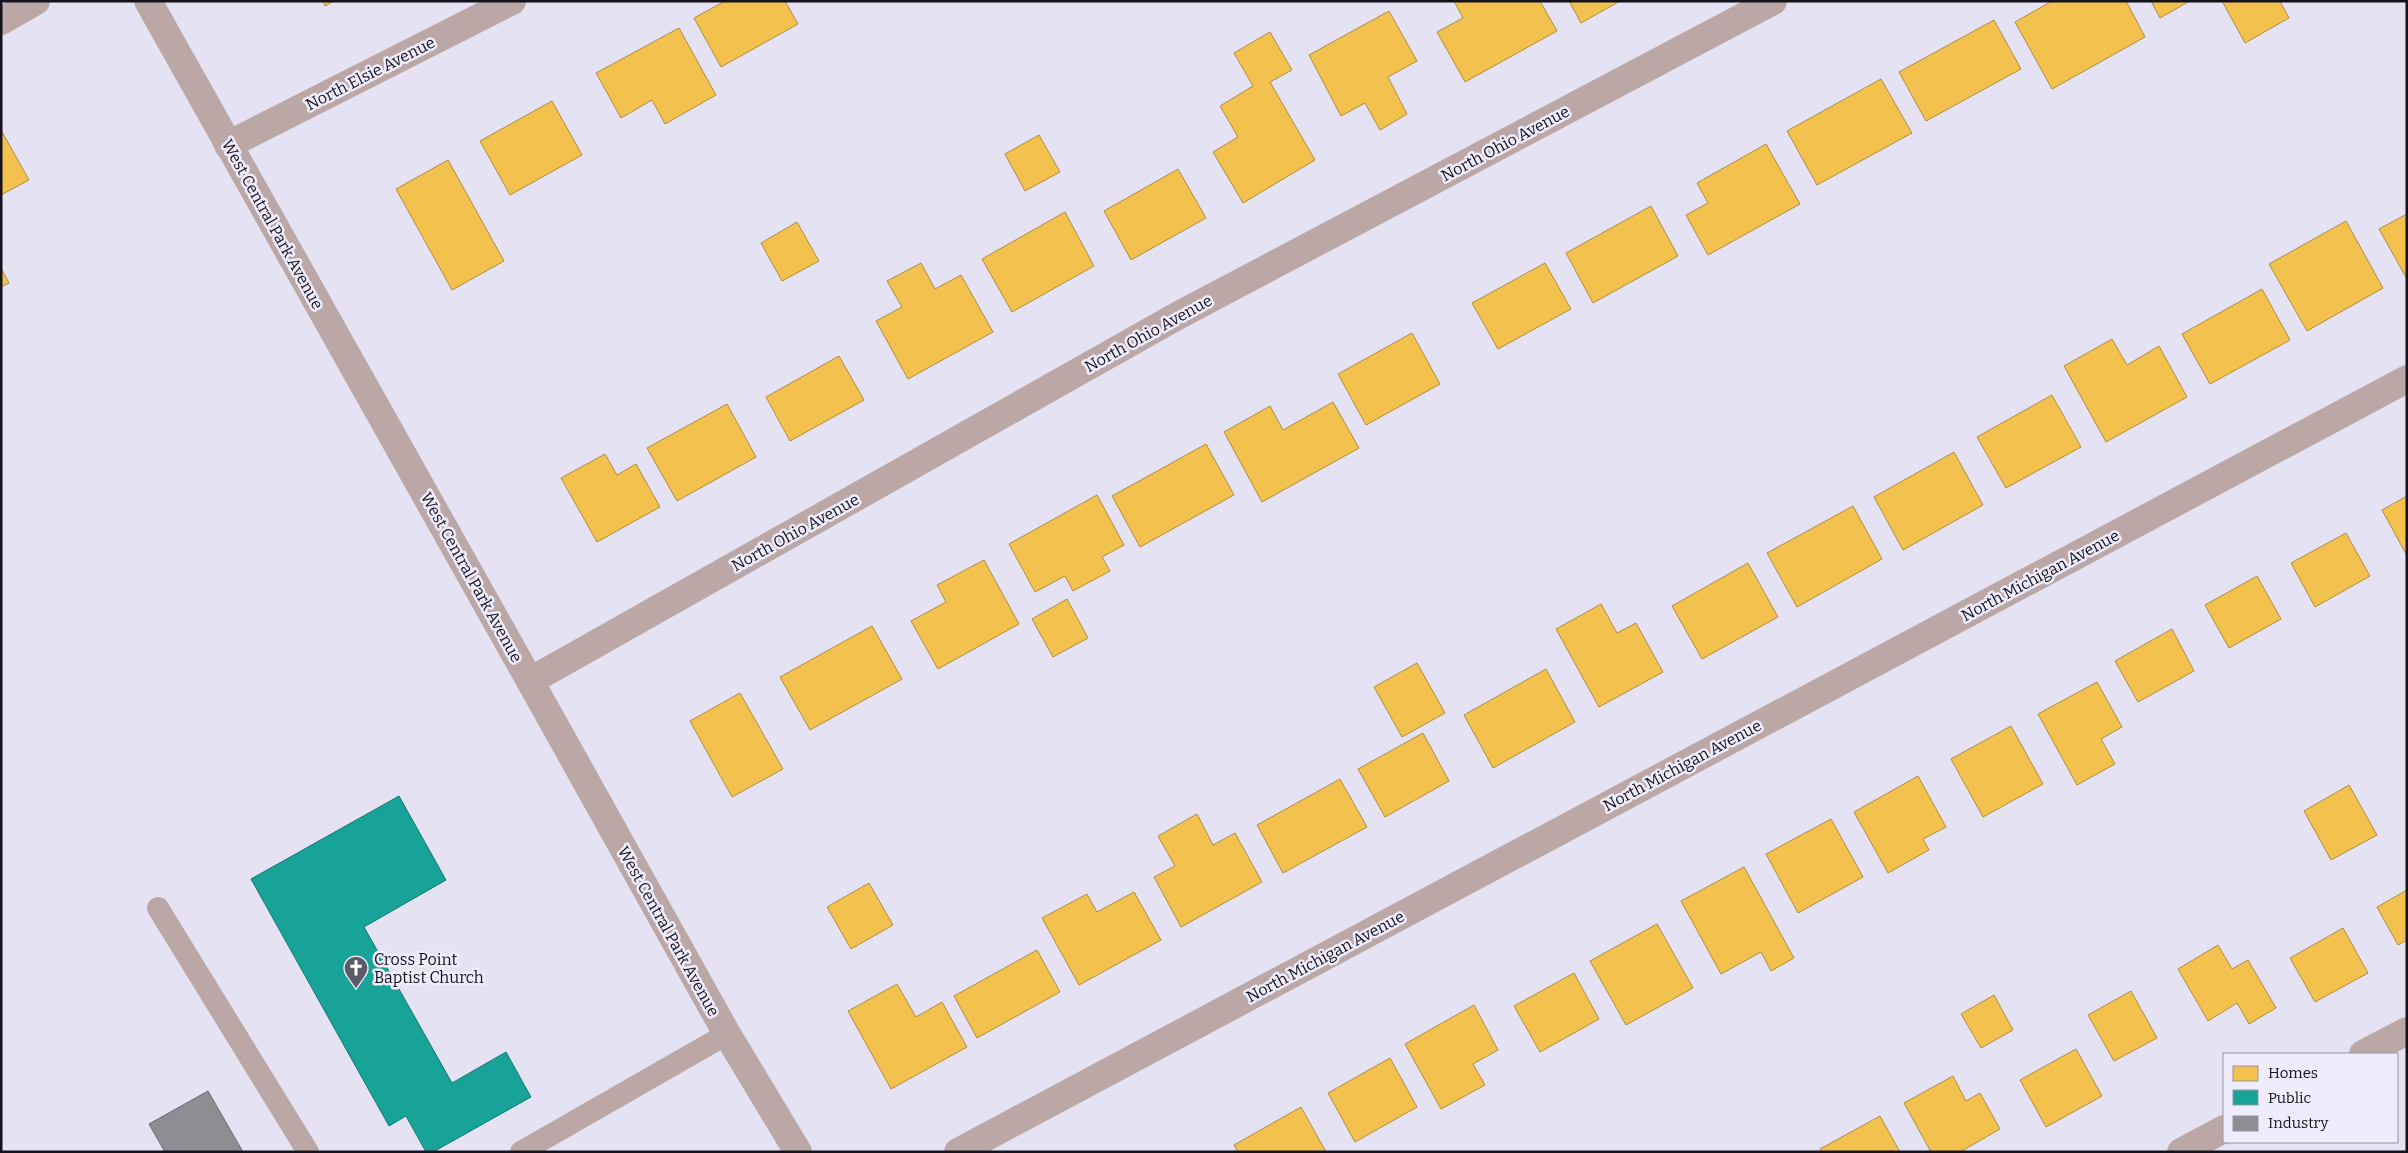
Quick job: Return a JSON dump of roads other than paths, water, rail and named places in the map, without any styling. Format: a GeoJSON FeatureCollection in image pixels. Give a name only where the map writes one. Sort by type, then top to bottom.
{"type":"FeatureCollection","features":[{"type":"Feature","properties":{"kind":"street"},"geometry":{"type":"LineString","coordinates":[[1,21],[36,1]]}},
{"type":"Feature","properties":{"kind":"street","name":"West Central Park Avenue"},"geometry":{"type":"LineString","coordinates":[[148,1],[530,680],[726,1034],[798,1152]]}},
{"type":"Feature","properties":{"kind":"street","name":"North Elsie Avenue"},"geometry":{"type":"LineString","coordinates":[[228,145],[512,1]]}},
{"type":"Feature","properties":{"kind":"street","name":"North Ohio Avenue"},"geometry":{"type":"LineString","coordinates":[[530,680],[1178,315],[1773,1]]}},
{"type":"Feature","properties":{"kind":"street","name":"North Michigan Avenue"},"geometry":{"type":"LineString","coordinates":[[958,1152],[2407,379]]}},
{"type":"Feature","properties":{"kind":"street"},"geometry":{"type":"LineString","coordinates":[[2365,1053],[2407,1031]]}},
{"type":"Feature","properties":{"kind":"street"},"geometry":{"type":"LineString","coordinates":[[2181,1152],[2223,1129]]}},
{"type":"Feature","properties":{"kind":"lane"},"geometry":{"type":"LineString","coordinates":[[158,908],[308,1152]]}},
{"type":"Feature","properties":{"kind":"lane"},"geometry":{"type":"LineString","coordinates":[[521,1152],[726,1034]]}},
{"type":"Feature","properties":{"kind":"place","name":"Cross Point Baptist Church"},"geometry":{"type":"Point","coordinates":[356,989]}}]}
